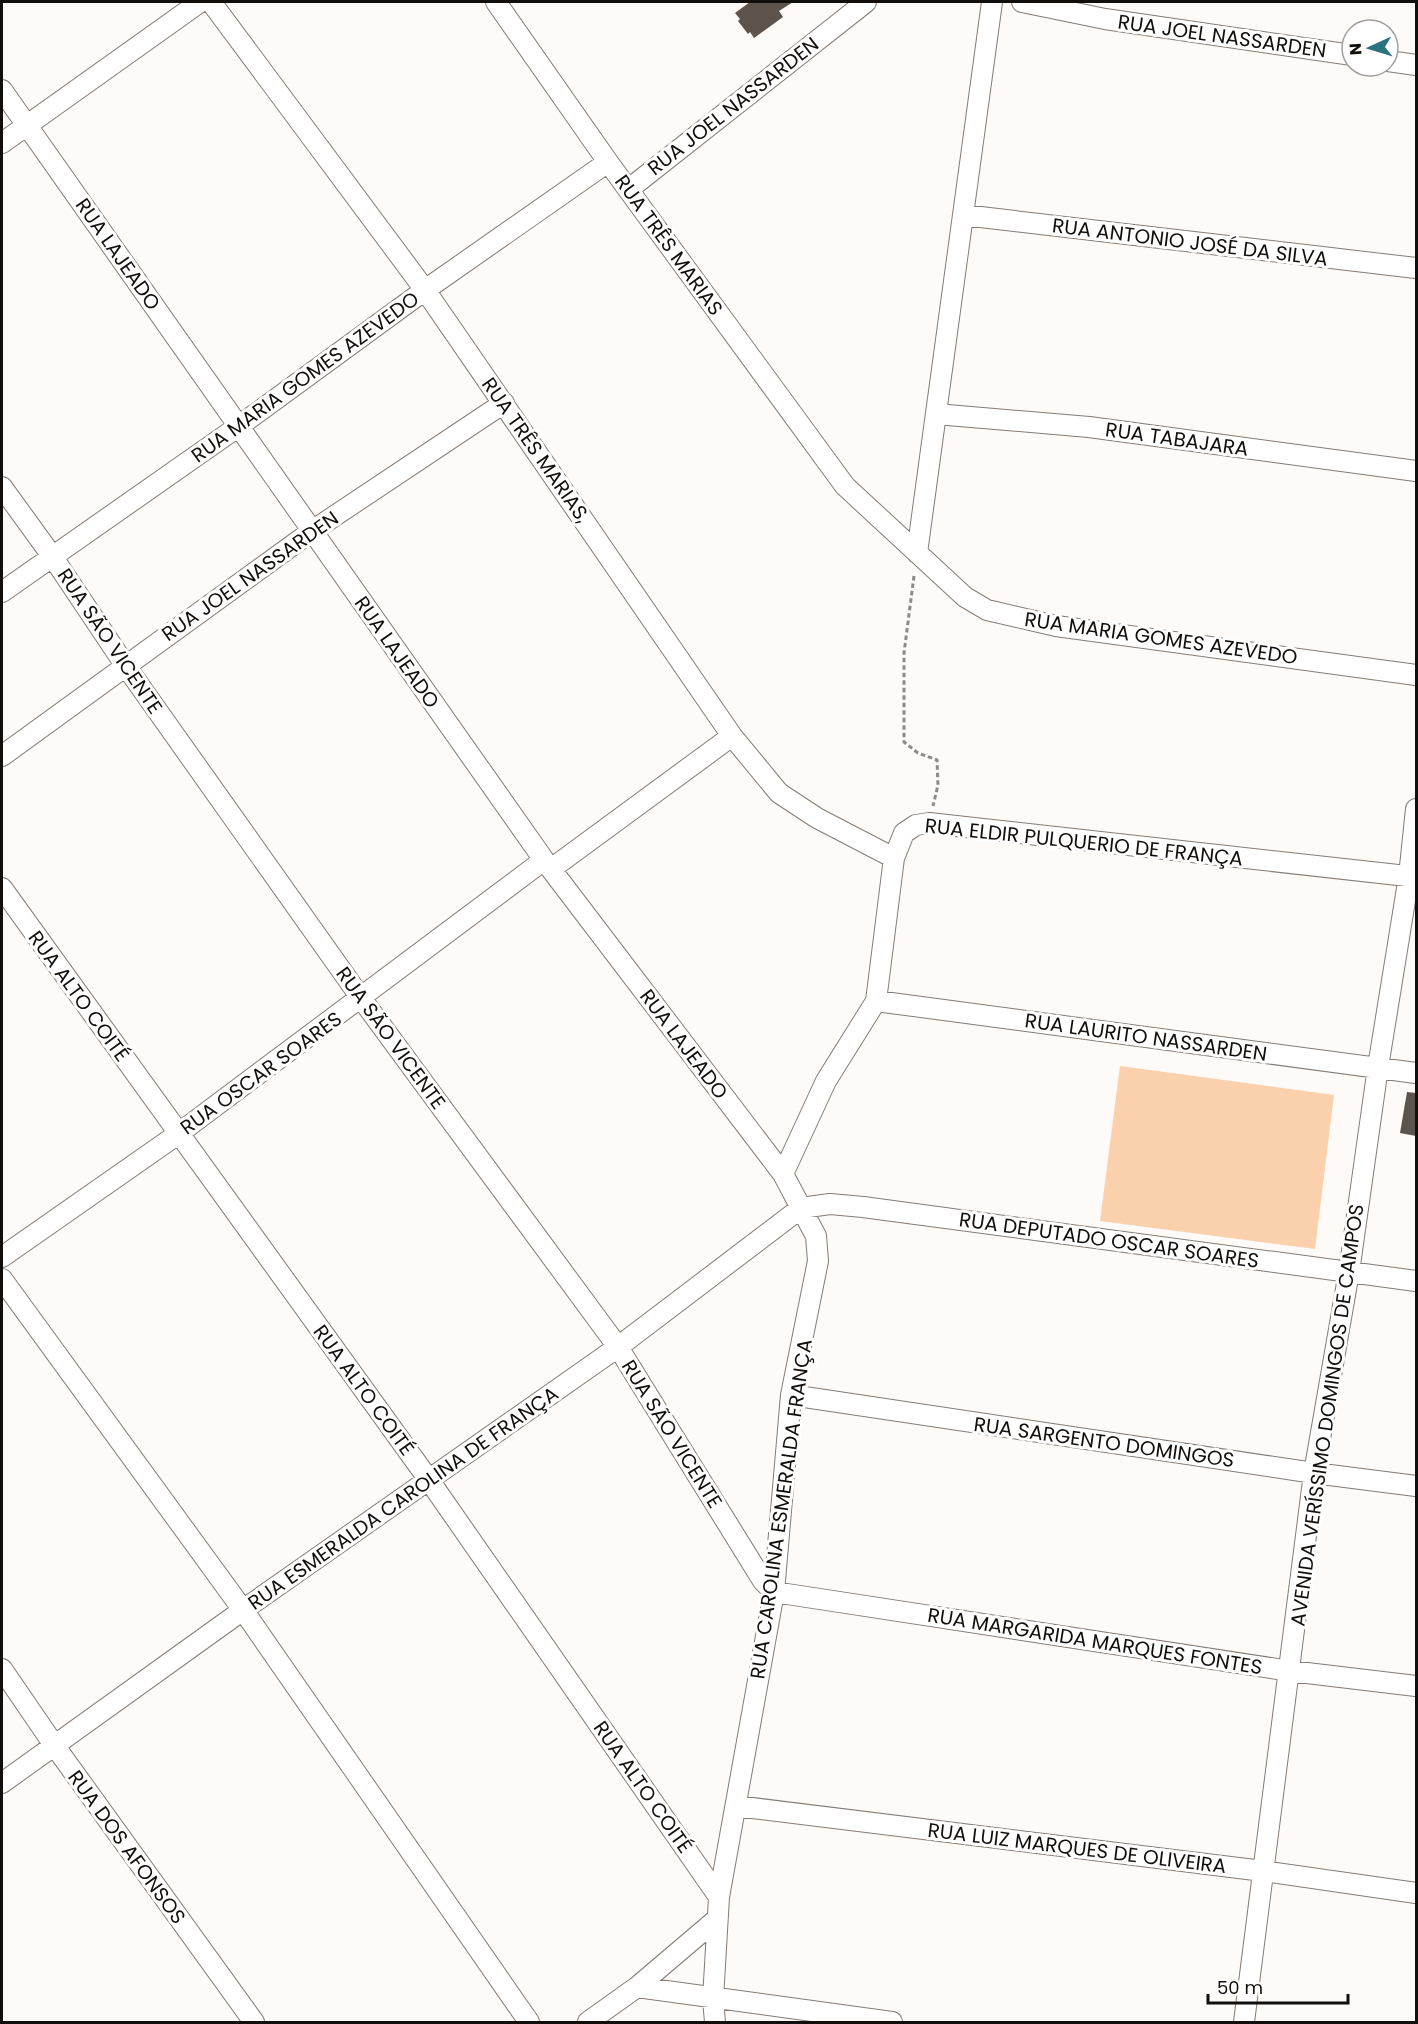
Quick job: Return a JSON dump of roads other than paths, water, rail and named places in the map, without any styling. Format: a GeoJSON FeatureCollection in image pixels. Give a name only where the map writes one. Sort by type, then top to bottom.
{"type":"FeatureCollection","features":[{"type":"Feature","properties":{"kind":"street"},"geometry":{"type":"LineString","coordinates":[[2,143],[200,2]]}},
{"type":"Feature","properties":{"kind":"street","name":"RUA TRÊS MARIAS,"},"geometry":{"type":"LineString","coordinates":[[211,2],[425,290],[732,736],[779,793],[817,818],[894,858]]}},
{"type":"Feature","properties":{"kind":"street","name":"RUA TRÊS MARIAS"},"geometry":{"type":"LineString","coordinates":[[496,2],[608,162],[845,486]]}},
{"type":"Feature","properties":{"kind":"street","name":"RUA JOEL NASSARDEN"},"geometry":{"type":"LineString","coordinates":[[629,189],[866,2]]}},
{"type":"Feature","properties":{"kind":"street"},"geometry":{"type":"LineString","coordinates":[[917,553],[992,2]]}},
{"type":"Feature","properties":{"kind":"street","name":"RUA JOEL NASSARDEN"},"geometry":{"type":"LineString","coordinates":[[1022,2],[1105,19],[1340,53]]}},
{"type":"Feature","properties":{"kind":"street"},"geometry":{"type":"LineString","coordinates":[[1400,63],[1416,65]]}},
{"type":"Feature","properties":{"kind":"street","name":"RUA LAJEADO"},"geometry":{"type":"LineString","coordinates":[[2,90],[548,865],[783,1174],[801,1208]]}},
{"type":"Feature","properties":{"kind":"street","name":"RUA MARIA GOMES AZEVEDO"},"geometry":{"type":"LineString","coordinates":[[2,592],[608,162]]}},
{"type":"Feature","properties":{"kind":"street","name":"RUA ANTONIO JOSÉ DA SILVA"},"geometry":{"type":"LineString","coordinates":[[963,215],[1416,268]]}},
{"type":"Feature","properties":{"kind":"street","name":"RUA JOEL NASSARDEN"},"geometry":{"type":"LineString","coordinates":[[2,756],[312,531],[504,403]]}},
{"type":"Feature","properties":{"kind":"street","name":"RUA TABAJARA"},"geometry":{"type":"LineString","coordinates":[[936,414],[1089,427],[1416,471]]}},
{"type":"Feature","properties":{"kind":"street","name":"RUA MARIA GOMES AZEVEDO"},"geometry":{"type":"LineString","coordinates":[[845,486],[965,597],[987,610],[1056,626],[1416,675]]}},
{"type":"Feature","properties":{"kind":"street","name":"RUA SÃO VICENTE"},"geometry":{"type":"LineString","coordinates":[[2,487],[52,556],[125,665],[362,998],[618,1347],[763,1581],[774,1592]]}},
{"type":"Feature","properties":{"kind":"street","name":"RUA OSCAR SOARES"},"geometry":{"type":"LineString","coordinates":[[2,1257],[178,1134],[362,998],[732,736]]}},
{"type":"Feature","properties":{"kind":"street","name":"AVENIDA VERÍSSIMO DOMINGOS DE CAMPOS"},"geometry":{"type":"LineString","coordinates":[[1244,2022],[1314,1473],[1349,1272],[1378,1067],[1412,877],[1416,809]]}},
{"type":"Feature","properties":{"kind":"street","name":"RUA ELDIR PULQUERIO DE FRANÇA"},"geometry":{"type":"LineString","coordinates":[[783,1174],[826,1081],[876,1001],[894,858],[904,833],[916,825],[929,823],[1412,877]]}},
{"type":"Feature","properties":{"kind":"street","name":"RUA ALTO COITÉ"},"geometry":{"type":"LineString","coordinates":[[2,888],[429,1480],[719,1897]]}},
{"type":"Feature","properties":{"kind":"street","name":"RUA LAURITO NASSARDEN"},"geometry":{"type":"LineString","coordinates":[[876,1001],[1416,1073]]}},
{"type":"Feature","properties":{"kind":"street","name":"RUA DEPUTADO OSCAR SOARES"},"geometry":{"type":"LineString","coordinates":[[801,1208],[830,1204],[863,1207],[1416,1281]]}},
{"type":"Feature","properties":{"kind":"street","name":"RUA ESMERALDA CAROLINA DE FRANÇA"},"geometry":{"type":"LineString","coordinates":[[2,1783],[243,1610],[618,1347],[801,1208]]}},
{"type":"Feature","properties":{"kind":"street","name":"RUA CAROLINA ESMERALDA FRANÇA"},"geometry":{"type":"LineString","coordinates":[[715,2022],[719,1897],[774,1592],[791,1395],[818,1261],[816,1236],[801,1208]]}},
{"type":"Feature","properties":{"kind":"street"},"geometry":{"type":"LineString","coordinates":[[2,1279],[243,1610],[529,2022]]}},
{"type":"Feature","properties":{"kind":"street","name":"RUA SARGENTO DOMINGOS"},"geometry":{"type":"LineString","coordinates":[[791,1395],[1314,1473],[1416,1486]]}},
{"type":"Feature","properties":{"kind":"street","name":"RUA MARGARIDA MARQUES FONTES"},"geometry":{"type":"LineString","coordinates":[[774,1592],[1290,1671],[1416,1686]]}},
{"type":"Feature","properties":{"kind":"street","name":"RUA DOS AFONSOS"},"geometry":{"type":"LineString","coordinates":[[2,1669],[54,1745],[254,2022]]}},
{"type":"Feature","properties":{"kind":"street","name":"RUA LUIZ MARQUES DE OLIVEIRA"},"geometry":{"type":"LineString","coordinates":[[736,1806],[1263,1871],[1416,1893]]}},
{"type":"Feature","properties":{"kind":"street"},"geometry":{"type":"LineString","coordinates":[[588,2022],[637,1987],[717,1918]]}},
{"type":"Feature","properties":{"kind":"street"},"geometry":{"type":"LineString","coordinates":[[637,1987],[892,2022]]}}]}
